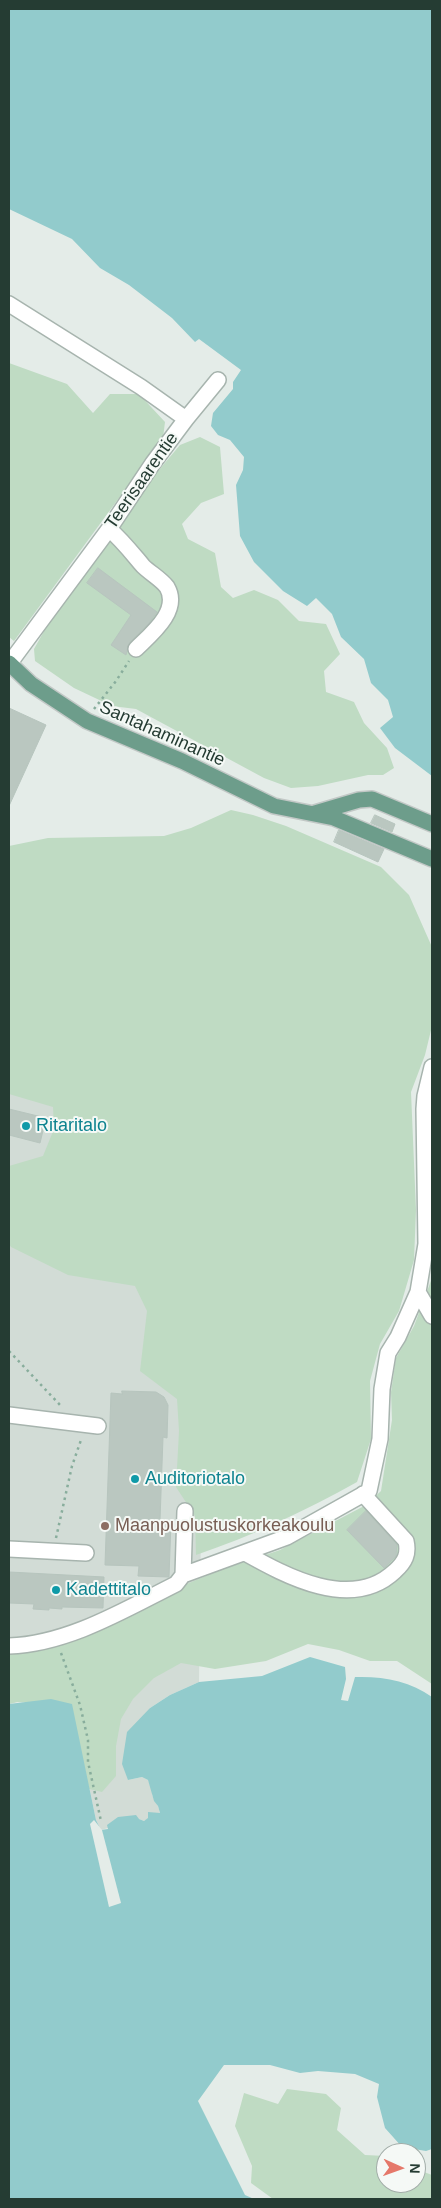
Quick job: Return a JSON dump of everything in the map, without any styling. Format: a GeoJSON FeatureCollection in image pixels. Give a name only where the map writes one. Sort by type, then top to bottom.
{"type":"FeatureCollection","features":[{"type":"Feature","properties":{"kind":"main road","name":"Santahaminantie"},"geometry":{"type":"LineString","coordinates":[[9,664],[31,684],[87,722],[182,761],[274,806],[297,812],[314,813],[349,823],[432,859]]}},
{"type":"Feature","properties":{"kind":"main road","name":"Santahaminantie"},"geometry":{"type":"LineString","coordinates":[[314,813],[360,800],[372,799],[432,824]]}},
{"type":"Feature","properties":{"kind":"street","name":"Teerisaarentie"},"geometry":{"type":"LineString","coordinates":[[9,304],[141,387],[186,419],[130,495],[109,529],[9,664]]}},
{"type":"Feature","properties":{"kind":"street"},"geometry":{"type":"LineString","coordinates":[[186,419],[218,380]]}},
{"type":"Feature","properties":{"kind":"street"},"geometry":{"type":"LineString","coordinates":[[109,529],[125,542],[143,566],[167,587],[170,600],[166,615],[159,626],[136,649]]}},
{"type":"Feature","properties":{"kind":"street"},"geometry":{"type":"LineString","coordinates":[[9,1646],[24,1646],[82,1629],[176,1584],[183,1575],[287,1538],[369,1491],[380,1439],[382,1389],[388,1353],[418,1292],[426,1244],[424,1109],[432,1067]]}},
{"type":"Feature","properties":{"kind":"street"},"geometry":{"type":"LineString","coordinates":[[418,1292],[432,1316]]}},
{"type":"Feature","properties":{"kind":"street"},"geometry":{"type":"LineString","coordinates":[[9,1415],[95,1426]]}},
{"type":"Feature","properties":{"kind":"street"},"geometry":{"type":"LineString","coordinates":[[245,1553],[278,1571],[309,1583],[333,1589],[357,1588],[374,1584],[393,1573],[403,1563],[408,1551],[406,1541],[363,1494]]}},
{"type":"Feature","properties":{"kind":"street"},"geometry":{"type":"LineString","coordinates":[[183,1575],[185,1510]]}},
{"type":"Feature","properties":{"kind":"street"},"geometry":{"type":"LineString","coordinates":[[9,1549],[86,1553]]}},
{"type":"Feature","properties":{"kind":"path"},"geometry":{"type":"LineString","coordinates":[[87,722],[93,710],[128,664],[136,649]]}},
{"type":"Feature","properties":{"kind":"path"},"geometry":{"type":"LineString","coordinates":[[9,1351],[24,1364],[65,1410]]}},
{"type":"Feature","properties":{"kind":"path"},"geometry":{"type":"LineString","coordinates":[[53,1551],[72,1466],[80,1442],[95,1426]]}},
{"type":"Feature","properties":{"kind":"path"},"geometry":{"type":"LineString","coordinates":[[56,1638],[80,1705],[88,1740],[88,1762],[101,1820]]}},
{"type":"Feature","properties":{"kind":"shaded area","name":"Maanpuolustuskorkeakoulu"},"geometry":{"type":"Polygon","coordinates":[[[9,1058],[60,1092],[203,1370],[199,1682],[170,1695],[150,1708],[128,1780],[142,1777],[148,1780],[160,1813],[144,1821],[139,1819],[101,1830],[96,1820],[72,1704],[17,1702],[9,1704],[9,1058]]]}},
{"type":"Feature","properties":{"kind":"green space"},"geometry":{"type":"Polygon","coordinates":[[[9,363],[67,384],[93,413],[110,394],[139,394],[165,422],[163,438],[14,641],[9,637],[9,363]]]}},
{"type":"Feature","properties":{"kind":"green space"},"geometry":{"type":"Polygon","coordinates":[[[200,437],[220,447],[224,494],[201,503],[182,524],[188,539],[215,553],[221,587],[233,598],[254,590],[278,600],[299,621],[326,624],[340,654],[324,671],[326,692],[354,702],[364,723],[387,748],[394,768],[383,775],[368,775],[318,786],[291,788],[264,778],[136,709],[112,706],[74,688],[35,661],[34,649],[48,624],[119,528],[137,496],[180,445],[200,437]]]}},
{"type":"Feature","properties":{"kind":"green space"},"geometry":{"type":"Polygon","coordinates":[[[231,810],[286,826],[381,867],[409,895],[432,947],[432,1026],[425,1055],[411,1092],[416,1210],[414,1260],[399,1311],[380,1344],[370,1381],[371,1439],[357,1482],[278,1522],[196,1555],[195,1516],[176,1487],[179,1431],[177,1399],[140,1371],[147,1311],[135,1286],[68,1275],[11,1247],[9,1244],[9,1166],[43,1156],[54,1129],[53,1107],[9,1094],[9,846],[48,838],[164,836],[191,828],[231,810]]]}},
{"type":"Feature","properties":{"kind":"green space"},"geometry":{"type":"Polygon","coordinates":[[[432,1278],[432,1684],[397,1661],[370,1661],[339,1650],[308,1644],[266,1661],[215,1669],[181,1663],[154,1678],[133,1699],[121,1719],[116,1746],[116,1776],[102,1792],[89,1789],[71,1704],[17,1702],[9,1704],[9,1652],[220,1570],[280,1550],[366,1505],[381,1491],[392,1420],[391,1392],[396,1358],[414,1326],[432,1278]]]}},
{"type":"Feature","properties":{"kind":"green space"},"geometry":{"type":"Polygon","coordinates":[[[287,2089],[326,2094],[341,2108],[337,2130],[365,2155],[376,2156],[376,2193],[426,2193],[426,2173],[432,2175],[432,2199],[273,2199],[251,2183],[252,2166],[235,2126],[244,2093],[278,2104],[287,2089]]]}},
{"type":"Feature","properties":{"kind":"water"},"geometry":{"type":"Polygon","coordinates":[[[9,9],[432,9],[432,776],[395,748],[380,728],[393,717],[388,700],[371,683],[364,659],[341,637],[332,614],[316,598],[307,606],[283,591],[254,562],[240,536],[236,485],[243,470],[244,457],[230,440],[218,435],[211,426],[213,413],[233,389],[233,382],[241,370],[199,339],[195,342],[172,318],[129,285],[100,268],[72,239],[9,209],[9,9]]]}},
{"type":"Feature","properties":{"kind":"water"},"geometry":{"type":"Polygon","coordinates":[[[310,1657],[345,1667],[346,1679],[341,1700],[348,1701],[355,1677],[376,1677],[405,1683],[432,1697],[432,2149],[426,2151],[426,2143],[398,2143],[385,2128],[377,2097],[379,2084],[355,2074],[318,2071],[300,2073],[270,2065],[224,2065],[198,2101],[245,2195],[254,2199],[9,2199],[9,1704],[51,1699],[72,1704],[96,1820],[101,1830],[108,1829],[107,1825],[118,1817],[136,1815],[144,1821],[148,1818],[148,1812],[160,1813],[154,1801],[148,1780],[142,1777],[128,1780],[122,1764],[127,1732],[150,1708],[170,1695],[199,1682],[262,1676],[310,1657]]]}},
{"type":"Feature","properties":{"kind":"pier"},"geometry":{"type":"Polygon","coordinates":[[[94,1820],[102,1830],[121,1903],[109,1907],[90,1824],[94,1820]]]}},
{"type":"Feature","properties":{"kind":"building"},"geometry":{"type":"Polygon","coordinates":[[[98,568],[157,612],[129,643],[126,655],[111,645],[131,615],[87,583],[98,568]]]}},
{"type":"Feature","properties":{"kind":"building"},"geometry":{"type":"Polygon","coordinates":[[[9,708],[46,725],[9,806],[9,708]]]}},
{"type":"Feature","properties":{"kind":"building"},"geometry":{"type":"Polygon","coordinates":[[[375,815],[395,824],[392,832],[371,823],[375,815]]]}},
{"type":"Feature","properties":{"kind":"building"},"geometry":{"type":"Polygon","coordinates":[[[339,830],[384,849],[378,862],[334,842],[339,830]]]}},
{"type":"Feature","properties":{"kind":"building","name":"Ritaritalo"},"geometry":{"type":"Polygon","coordinates":[[[9,1109],[46,1118],[40,1143],[9,1135],[9,1109]]]}},
{"type":"Feature","properties":{"kind":"building","name":"Auditoriotalo"},"geometry":{"type":"Polygon","coordinates":[[[122,1391],[156,1392],[164,1397],[168,1405],[167,1438],[163,1437],[160,1520],[171,1521],[169,1577],[138,1576],[139,1566],[105,1565],[111,1393],[122,1394],[122,1391]]]}},
{"type":"Feature","properties":{"kind":"building"},"geometry":{"type":"Polygon","coordinates":[[[366,1511],[397,1545],[396,1556],[384,1568],[347,1530],[366,1511]]]}},
{"type":"Feature","properties":{"kind":"building","name":"Kadettitalo"},"geometry":{"type":"Polygon","coordinates":[[[9,1572],[104,1577],[103,1608],[62,1607],[62,1609],[49,1608],[49,1610],[33,1609],[34,1604],[9,1603],[9,1572]]]}},
{"type":"Feature","properties":{"kind":"place","name":"Ritaritalo"},"geometry":{"type":"Point","coordinates":[26,1126]}},
{"type":"Feature","properties":{"kind":"place","name":"Auditoriotalo"},"geometry":{"type":"Point","coordinates":[135,1479]}},
{"type":"Feature","properties":{"kind":"place","name":"Maanpuolustuskorkeakoulu"},"geometry":{"type":"Point","coordinates":[105,1526]}},
{"type":"Feature","properties":{"kind":"place","name":"Kadettitalo"},"geometry":{"type":"Point","coordinates":[56,1590]}}]}
